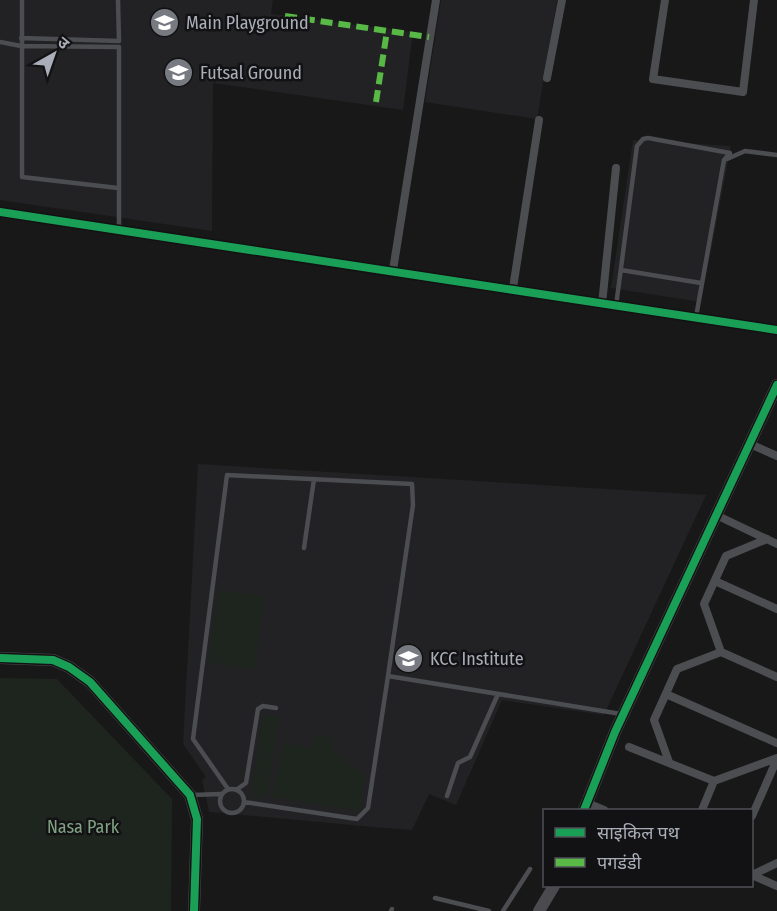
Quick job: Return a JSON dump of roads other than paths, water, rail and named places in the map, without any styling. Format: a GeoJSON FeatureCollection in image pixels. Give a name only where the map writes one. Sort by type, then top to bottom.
{"type":"FeatureCollection","features":[{"type":"Feature","properties":{"kind":"street"},"geometry":{"type":"LineString","coordinates":[[393,270],[436,0]]}},
{"type":"Feature","properties":{"kind":"street"},"geometry":{"type":"LineString","coordinates":[[547,78],[562,0]]}},
{"type":"Feature","properties":{"kind":"street"},"geometry":{"type":"LineString","coordinates":[[665,0],[653,79],[743,92],[754,0]]}},
{"type":"Feature","properties":{"kind":"street"},"geometry":{"type":"LineString","coordinates":[[513,288],[539,120]]}},
{"type":"Feature","properties":{"kind":"street"},"geometry":{"type":"LineString","coordinates":[[602,304],[616,168]]}},
{"type":"Feature","properties":{"kind":"street"},"geometry":{"type":"LineString","coordinates":[[0,212],[119,232],[393,270],[777,330]]}},
{"type":"Feature","properties":{"kind":"street"},"geometry":{"type":"LineString","coordinates":[[585,807],[623,714],[777,385]]}},
{"type":"Feature","properties":{"kind":"street"},"geometry":{"type":"LineString","coordinates":[[750,444],[777,456]]}},
{"type":"Feature","properties":{"kind":"street"},"geometry":{"type":"LineString","coordinates":[[716,515],[777,544]]}},
{"type":"Feature","properties":{"kind":"street"},"geometry":{"type":"LineString","coordinates":[[721,652],[704,604],[726,556],[767,539]]}},
{"type":"Feature","properties":{"kind":"street"},"geometry":{"type":"LineString","coordinates":[[715,581],[777,609]]}},
{"type":"Feature","properties":{"kind":"street"},"geometry":{"type":"LineString","coordinates":[[669,762],[654,720],[677,669],[721,652],[777,677]]}},
{"type":"Feature","properties":{"kind":"street"},"geometry":{"type":"LineString","coordinates":[[0,658],[53,660],[69,667],[90,682],[190,795],[197,819],[194,911]]}},
{"type":"Feature","properties":{"kind":"street"},"geometry":{"type":"LineString","coordinates":[[666,694],[777,743]]}},
{"type":"Feature","properties":{"kind":"street"},"geometry":{"type":"LineString","coordinates":[[629,747],[714,781],[777,759]]}},
{"type":"Feature","properties":{"kind":"street"},"geometry":{"type":"LineString","coordinates":[[753,814],[777,759]]}},
{"type":"Feature","properties":{"kind":"street"},"geometry":{"type":"LineString","coordinates":[[702,809],[714,781]]}},
{"type":"Feature","properties":{"kind":"street"},"geometry":{"type":"LineString","coordinates":[[753,875],[777,863]]}},
{"type":"Feature","properties":{"kind":"street"},"geometry":{"type":"LineString","coordinates":[[753,875],[777,886]]}},
{"type":"Feature","properties":{"kind":"street"},"geometry":{"type":"LineString","coordinates":[[539,911],[553,887]]}},
{"type":"Feature","properties":{"kind":"lane"},"geometry":{"type":"LineString","coordinates":[[22,0],[22,177],[118,188]]}},
{"type":"Feature","properties":{"kind":"lane"},"geometry":{"type":"LineString","coordinates":[[118,0],[119,232]]}},
{"type":"Feature","properties":{"kind":"lane"},"geometry":{"type":"LineString","coordinates":[[21,38],[119,44]]}},
{"type":"Feature","properties":{"kind":"lane"},"geometry":{"type":"LineString","coordinates":[[0,42],[21,46],[119,44]]}},
{"type":"Feature","properties":{"kind":"lane"},"geometry":{"type":"LineString","coordinates":[[616,306],[639,141],[648,138],[730,153],[724,160],[696,317]]}},
{"type":"Feature","properties":{"kind":"lane"},"geometry":{"type":"LineString","coordinates":[[724,160],[745,151],[777,155]]}},
{"type":"Feature","properties":{"kind":"lane"},"geometry":{"type":"LineString","coordinates":[[621,270],[701,283]]}},
{"type":"Feature","properties":{"kind":"lane"},"geometry":{"type":"LineString","coordinates":[[228,789],[193,739],[227,475],[412,484],[413,506],[368,808],[357,819],[244,802]]}},
{"type":"Feature","properties":{"kind":"lane"},"geometry":{"type":"LineString","coordinates":[[304,548],[314,479]]}},
{"type":"Feature","properties":{"kind":"lane"},"geometry":{"type":"LineString","coordinates":[[388,676],[623,714]]}},
{"type":"Feature","properties":{"kind":"lane"},"geometry":{"type":"LineString","coordinates":[[447,796],[458,763],[470,757],[498,694]]}},
{"type":"Feature","properties":{"kind":"lane"},"geometry":{"type":"LineString","coordinates":[[236,790],[246,783],[258,709],[263,706],[276,708]]}},
{"type":"Feature","properties":{"kind":"lane"},"geometry":{"type":"LineString","coordinates":[[228,789],[236,790],[242,795],[244,802],[237,812],[225,812],[219,802],[222,794],[228,789]]}},
{"type":"Feature","properties":{"kind":"lane"},"geometry":{"type":"LineString","coordinates":[[190,795],[222,794]]}},
{"type":"Feature","properties":{"kind":"lane"},"geometry":{"type":"LineString","coordinates":[[503,911],[530,869]]}},
{"type":"Feature","properties":{"kind":"lane"},"geometry":{"type":"LineString","coordinates":[[435,898],[489,911]]}},
{"type":"Feature","properties":{"kind":"place","name":"Main Playground"},"geometry":{"type":"Point","coordinates":[165,23]}},
{"type":"Feature","properties":{"kind":"place","name":"Futsal Ground"},"geometry":{"type":"Point","coordinates":[179,73]}},
{"type":"Feature","properties":{"kind":"place","name":"KCC Institute"},"geometry":{"type":"Point","coordinates":[409,659]}},
{"type":"Feature","properties":{"kind":"park label","name":"Nasa Park"},"geometry":{"type":"Point","coordinates":[83,827]}}]}
